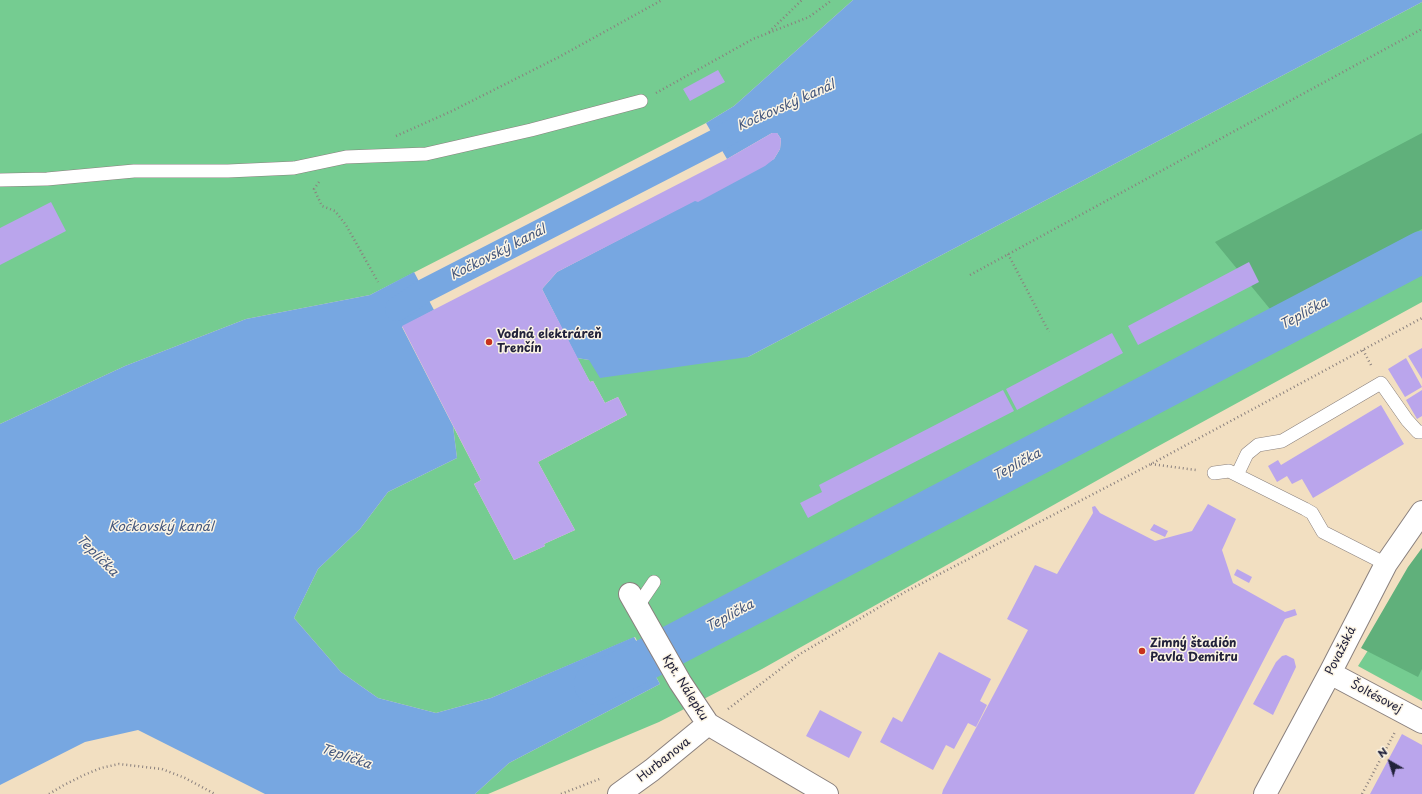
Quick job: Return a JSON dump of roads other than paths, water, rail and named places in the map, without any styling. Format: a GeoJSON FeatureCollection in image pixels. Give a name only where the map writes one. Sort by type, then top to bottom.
{"type":"FeatureCollection","features":[{"type":"Feature","properties":{"kind":"street","name":"Považská"},"geometry":{"type":"LineString","coordinates":[[1265,794],[1386,564],[1422,512]]}},
{"type":"Feature","properties":{"kind":"street","name":"Kpt. Nálepku"},"geometry":{"type":"LineString","coordinates":[[637,608],[680,682],[708,724],[827,794]]}},
{"type":"Feature","properties":{"kind":"street","name":"Šoltésovej"},"geometry":{"type":"LineString","coordinates":[[1330,673],[1421,720]]}},
{"type":"Feature","properties":{"kind":"street","name":"Hurbanova"},"geometry":{"type":"LineString","coordinates":[[619,794],[652,770],[708,724]]}},
{"type":"Feature","properties":{"kind":"lane"},"geometry":{"type":"LineString","coordinates":[[0,180],[47,179],[134,171],[228,171],[294,168],[346,157],[426,154],[531,130],[641,100]]}},
{"type":"Feature","properties":{"kind":"lane"},"geometry":{"type":"LineString","coordinates":[[1237,475],[1247,454],[1258,445],[1282,441],[1381,383],[1407,420],[1418,432],[1422,432]]}},
{"type":"Feature","properties":{"kind":"lane"},"geometry":{"type":"LineString","coordinates":[[1214,473],[1229,471],[1312,513],[1323,532],[1386,564]]}},
{"type":"Feature","properties":{"kind":"lane"},"geometry":{"type":"LineString","coordinates":[[637,608],[654,582]]}},
{"type":"Feature","properties":{"kind":"water"},"geometry":{"type":"Polygon","coordinates":[[[853,0],[1422,0],[1422,2],[748,357],[600,378],[589,360],[577,358],[542,289],[557,272],[774,159],[780,149],[781,139],[777,133],[772,133],[727,159],[706,123],[734,106],[853,0]]]}},
{"type":"Feature","properties":{"kind":"water","name":"Kočkovský kanál"},"geometry":{"type":"Polygon","coordinates":[[[414,272],[434,310],[402,327],[453,426],[457,458],[388,492],[360,529],[318,569],[294,618],[341,672],[378,698],[436,713],[491,698],[634,637],[660,684],[509,763],[475,794],[265,794],[138,730],[85,742],[0,785],[0,424],[125,366],[246,319],[370,295],[414,272]]]}},
{"type":"Feature","properties":{"kind":"waterway","name":"Kočkovský kanál"},"geometry":{"type":"LineString","coordinates":[[397,309],[424,291],[716,141],[744,124]]}},
{"type":"Feature","properties":{"kind":"waterway","name":"Teplička"},"geometry":{"type":"LineString","coordinates":[[595,684],[647,659],[1422,252]]}},
{"type":"Feature","properties":{"kind":"place","name":"Vodná elektráreň Trenčín"},"geometry":{"type":"Point","coordinates":[489,342]}},
{"type":"Feature","properties":{"kind":"place","name":"Zimný štadión Pavla Demitru"},"geometry":{"type":"Point","coordinates":[1142,651]}}]}
